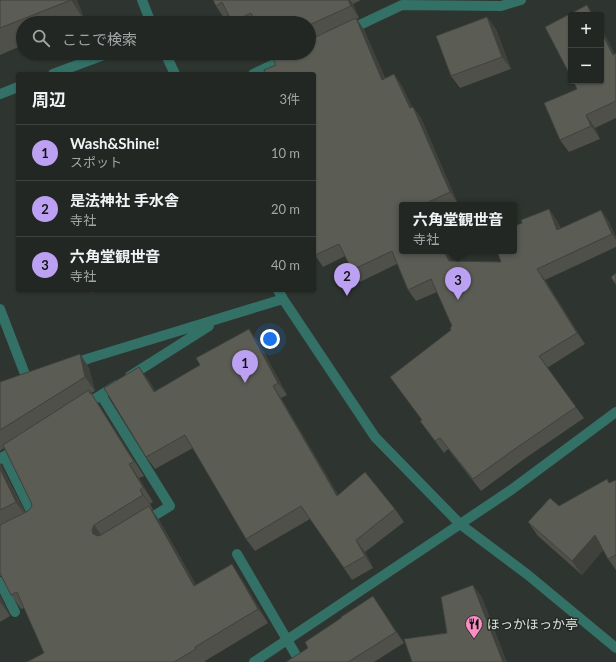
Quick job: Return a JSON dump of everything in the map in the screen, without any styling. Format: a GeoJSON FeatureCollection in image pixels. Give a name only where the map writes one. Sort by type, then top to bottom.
{"type":"FeatureCollection","features":[{"type":"Feature","properties":{"kind":"street"},"geometry":{"type":"LineString","coordinates":[[142,0],[148,16]]}},
{"type":"Feature","properties":{"kind":"street"},"geometry":{"type":"LineString","coordinates":[[338,35],[402,3],[501,6],[521,0]]}},
{"type":"Feature","properties":{"kind":"street"},"geometry":{"type":"LineString","coordinates":[[58,72],[90,60]]}},
{"type":"Feature","properties":{"kind":"street"},"geometry":{"type":"LineString","coordinates":[[168,60],[174,72]]}},
{"type":"Feature","properties":{"kind":"street"},"geometry":{"type":"LineString","coordinates":[[257,72],[283,60]]}},
{"type":"Feature","properties":{"kind":"street"},"geometry":{"type":"LineString","coordinates":[[0,94],[16,88]]}},
{"type":"Feature","properties":{"kind":"street"},"geometry":{"type":"LineString","coordinates":[[63,368],[90,358],[221,318],[281,295],[376,437],[460,524],[528,575],[616,648]]}},
{"type":"Feature","properties":{"kind":"street"},"geometry":{"type":"LineString","coordinates":[[0,309],[28,381]]}},
{"type":"Feature","properties":{"kind":"street"},"geometry":{"type":"LineString","coordinates":[[75,411],[221,318]]}},
{"type":"Feature","properties":{"kind":"street"},"geometry":{"type":"LineString","coordinates":[[101,395],[170,506],[133,529]]}},
{"type":"Feature","properties":{"kind":"street"},"geometry":{"type":"LineString","coordinates":[[254,662],[511,490],[616,412]]}},
{"type":"Feature","properties":{"kind":"street"},"geometry":{"type":"LineString","coordinates":[[28,523],[35,519],[2,457],[30,440]]}},
{"type":"Feature","properties":{"kind":"street"},"geometry":{"type":"LineString","coordinates":[[237,554],[300,662]]}},
{"type":"Feature","properties":{"kind":"street"},"geometry":{"type":"LineString","coordinates":[[0,582],[15,612]]}},
{"type":"Feature","properties":{"kind":"building"},"geometry":{"type":"Polygon","coordinates":[[[0,0],[71,0],[30,16],[16,16],[16,22],[0,28],[0,0]]]}},
{"type":"Feature","properties":{"kind":"building"},"geometry":{"type":"Polygon","coordinates":[[[213,0],[348,0],[351,6],[316,22],[316,16],[252,16],[251,13],[245,16],[229,16],[222,2],[216,6],[213,0]]]}},
{"type":"Feature","properties":{"kind":"building"},"geometry":{"type":"Polygon","coordinates":[[[587,5],[590,12],[574,12],[587,5]]]}},
{"type":"Feature","properties":{"kind":"building"},"geometry":{"type":"Polygon","coordinates":[[[568,15],[568,71],[545,27],[568,15]]]}},
{"type":"Feature","properties":{"kind":"building"},"geometry":{"type":"Polygon","coordinates":[[[487,17],[502,57],[451,76],[436,36],[487,17]]]}},
{"type":"Feature","properties":{"kind":"building"},"geometry":{"type":"Polygon","coordinates":[[[356,18],[382,80],[394,74],[410,108],[413,107],[450,192],[428,202],[399,202],[399,254],[446,254],[449,261],[501,262],[498,254],[517,254],[517,225],[522,223],[521,220],[549,209],[557,230],[601,210],[612,234],[537,269],[577,333],[539,356],[576,407],[473,479],[440,438],[435,441],[420,421],[422,420],[390,377],[451,330],[450,328],[452,326],[431,279],[408,290],[392,251],[352,270],[339,244],[316,255],[316,72],[264,72],[264,70],[276,65],[274,60],[316,60],[316,37],[356,18]]]}},
{"type":"Feature","properties":{"kind":"building"},"geometry":{"type":"Polygon","coordinates":[[[604,37],[613,55],[616,53],[616,101],[586,115],[591,126],[560,140],[544,103],[577,89],[574,84],[604,84],[604,37]]]}},
{"type":"Feature","properties":{"kind":"building"},"geometry":{"type":"Polygon","coordinates":[[[616,273],[616,285],[611,277],[616,273]]]}},
{"type":"Feature","properties":{"kind":"building"},"geometry":{"type":"Polygon","coordinates":[[[249,329],[278,383],[273,386],[337,496],[365,472],[395,509],[356,540],[365,556],[344,568],[301,506],[246,539],[185,435],[146,457],[104,388],[139,367],[154,392],[200,365],[196,358],[249,329]]]}},
{"type":"Feature","properties":{"kind":"building"},"geometry":{"type":"Polygon","coordinates":[[[80,354],[85,377],[0,430],[0,382],[80,354]]]}},
{"type":"Feature","properties":{"kind":"building"},"geometry":{"type":"Polygon","coordinates":[[[89,390],[90,394],[91,393],[134,462],[129,464],[143,487],[140,490],[143,495],[94,525],[92,530],[93,534],[98,536],[101,535],[149,506],[194,586],[232,564],[258,609],[195,647],[196,649],[174,662],[27,662],[44,653],[17,592],[11,595],[0,573],[0,525],[28,511],[32,506],[3,445],[89,390]]]}},
{"type":"Feature","properties":{"kind":"building"},"geometry":{"type":"Polygon","coordinates":[[[0,469],[16,502],[0,510],[0,469]]]}},
{"type":"Feature","properties":{"kind":"building"},"geometry":{"type":"Polygon","coordinates":[[[607,479],[609,483],[616,480],[616,555],[608,559],[595,535],[572,561],[528,522],[550,498],[559,506],[607,479]]]}},
{"type":"Feature","properties":{"kind":"building"},"geometry":{"type":"Polygon","coordinates":[[[473,585],[503,662],[412,662],[404,639],[447,633],[441,597],[473,585]]]}},
{"type":"Feature","properties":{"kind":"building"},"geometry":{"type":"Polygon","coordinates":[[[373,596],[396,632],[348,662],[286,662],[308,648],[305,642],[373,596]]]}},
{"type":"Feature","properties":{"kind":"place","name":"是法神社 手水舎"},"geometry":{"type":"Point","coordinates":[347,296]}},
{"type":"Feature","properties":{"kind":"place","name":"六角堂観世音"},"geometry":{"type":"Point","coordinates":[458,300]}},
{"type":"Feature","properties":{"kind":"place","name":"Wash&Shine!"},"geometry":{"type":"Point","coordinates":[245,383]}},
{"type":"Feature","properties":{"kind":"place","name":"ほっかほっか亭"},"geometry":{"type":"Point","coordinates":[474,639]}}]}
